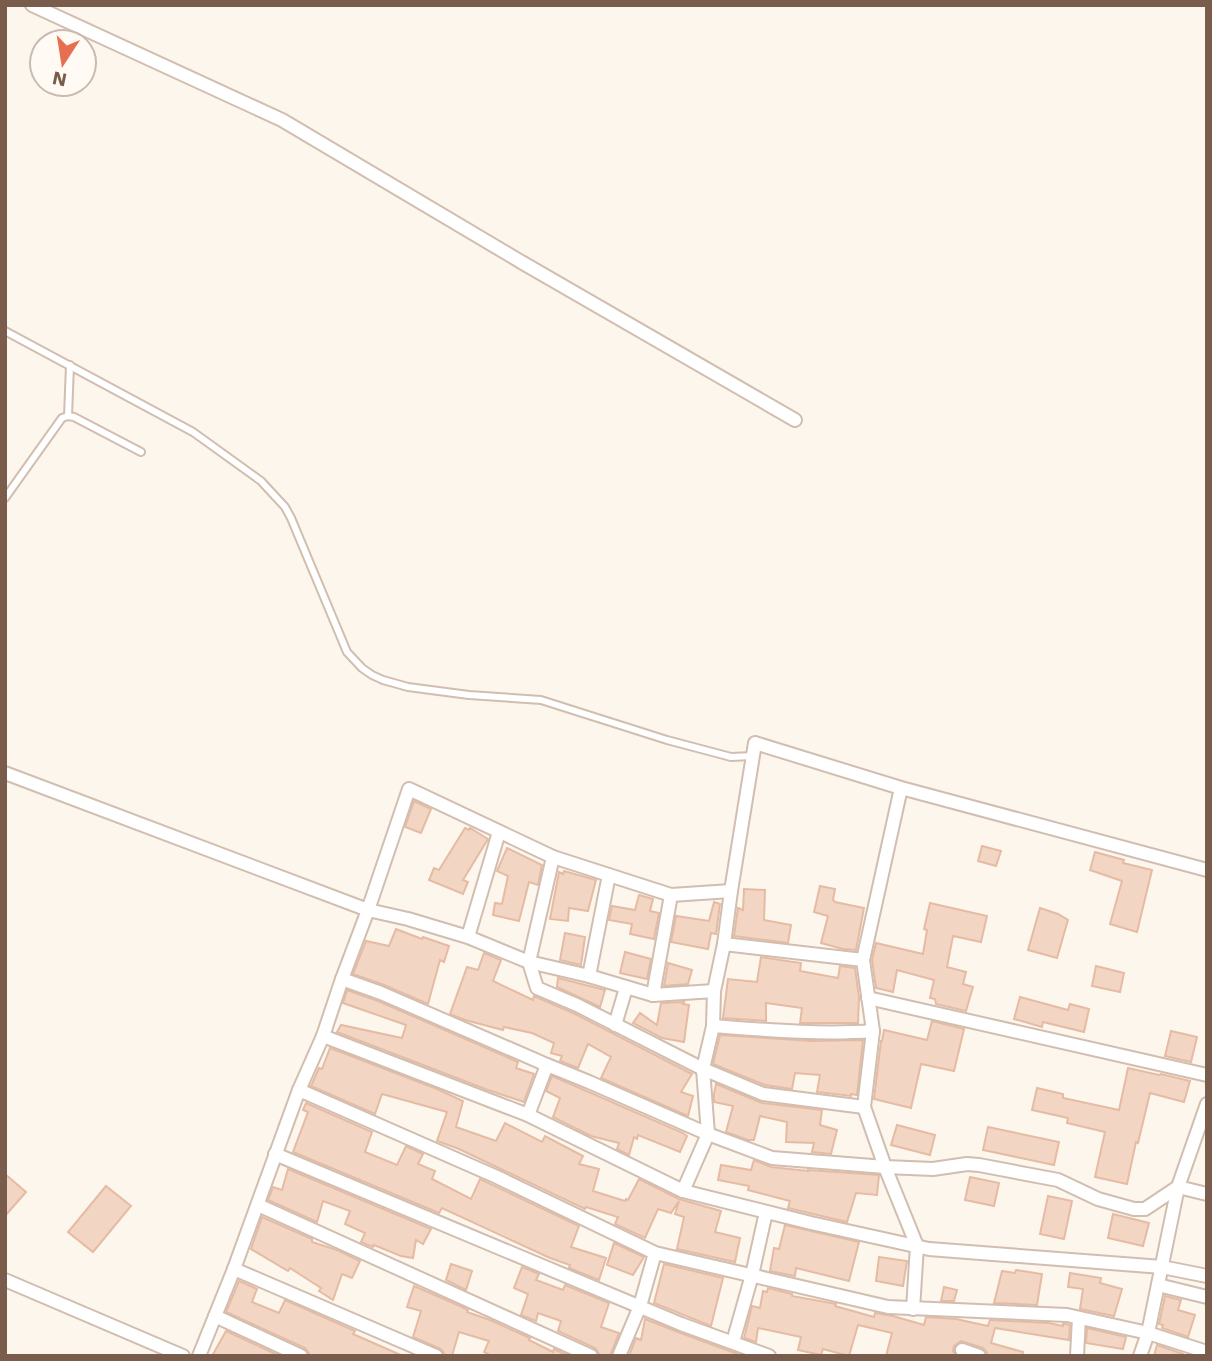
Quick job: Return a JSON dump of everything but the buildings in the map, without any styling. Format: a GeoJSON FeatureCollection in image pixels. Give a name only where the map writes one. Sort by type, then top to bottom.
{"type":"FeatureCollection","features":[{"type":"Feature","properties":{"kind":"street"},"geometry":{"type":"LineString","coordinates":[[32,5],[282,120],[794,420]]}},
{"type":"Feature","properties":{"kind":"street"},"geometry":{"type":"LineString","coordinates":[[683,1191],[708,1134],[703,1069],[713,1026],[714,991],[724,944],[755,743],[901,788],[1207,870]]}},
{"type":"Feature","properties":{"kind":"street"},"geometry":{"type":"LineString","coordinates":[[5,773],[368,909],[468,937],[529,962],[589,975],[653,995],[714,991]]}},
{"type":"Feature","properties":{"kind":"street"},"geometry":{"type":"LineString","coordinates":[[901,788],[863,960],[873,1031],[864,1107],[917,1246],[913,1309]]}},
{"type":"Feature","properties":{"kind":"street"},"geometry":{"type":"LineString","coordinates":[[199,1356],[234,1269],[299,1090],[323,1035],[409,789],[553,857],[671,895],[731,891]]}},
{"type":"Feature","properties":{"kind":"street"},"geometry":{"type":"LineString","coordinates":[[468,937],[499,832]]}},
{"type":"Feature","properties":{"kind":"street"},"geometry":{"type":"LineString","coordinates":[[553,857],[529,962],[537,988],[703,1069],[763,1094],[864,1107]]}},
{"type":"Feature","properties":{"kind":"street"},"geometry":{"type":"LineString","coordinates":[[589,975],[609,875]]}},
{"type":"Feature","properties":{"kind":"street"},"geometry":{"type":"LineString","coordinates":[[653,995],[671,895]]}},
{"type":"Feature","properties":{"kind":"street"},"geometry":{"type":"LineString","coordinates":[[724,944],[863,960]]}},
{"type":"Feature","properties":{"kind":"street"},"geometry":{"type":"LineString","coordinates":[[342,979],[393,998],[708,1134],[772,1158],[942,1169],[979,1164],[1058,1180],[1098,1199],[1139,1209],[1145,1209],[1178,1187],[1207,1194]]}},
{"type":"Feature","properties":{"kind":"street"},"geometry":{"type":"LineString","coordinates":[[615,1025],[626,988]]}},
{"type":"Feature","properties":{"kind":"street"},"geometry":{"type":"LineString","coordinates":[[868,998],[1207,1075]]}},
{"type":"Feature","properties":{"kind":"street"},"geometry":{"type":"LineString","coordinates":[[713,1026],[777,1031],[873,1031]]}},
{"type":"Feature","properties":{"kind":"street"},"geometry":{"type":"LineString","coordinates":[[323,1035],[528,1115],[683,1191],[929,1249],[1162,1267],[1207,1276]]}},
{"type":"Feature","properties":{"kind":"street"},"geometry":{"type":"LineString","coordinates":[[528,1115],[547,1065]]}},
{"type":"Feature","properties":{"kind":"street"},"geometry":{"type":"LineString","coordinates":[[299,1090],[497,1177],[655,1253],[888,1307],[1066,1315],[1147,1333],[1207,1352]]}},
{"type":"Feature","properties":{"kind":"street"},"geometry":{"type":"LineString","coordinates":[[1140,1356],[1178,1187],[1207,1104]]}},
{"type":"Feature","properties":{"kind":"street"},"geometry":{"type":"LineString","coordinates":[[275,1154],[640,1306],[769,1356]]}},
{"type":"Feature","properties":{"kind":"street"},"geometry":{"type":"LineString","coordinates":[[258,1205],[591,1356]]}},
{"type":"Feature","properties":{"kind":"street"},"geometry":{"type":"LineString","coordinates":[[733,1342],[766,1212]]}},
{"type":"Feature","properties":{"kind":"street"},"geometry":{"type":"LineString","coordinates":[[619,1356],[640,1306],[655,1253]]}},
{"type":"Feature","properties":{"kind":"street"},"geometry":{"type":"LineString","coordinates":[[234,1269],[436,1356]]}},
{"type":"Feature","properties":{"kind":"street"},"geometry":{"type":"LineString","coordinates":[[5,1280],[183,1356]]}},
{"type":"Feature","properties":{"kind":"street"},"geometry":{"type":"LineString","coordinates":[[1158,1285],[1207,1297]]}},
{"type":"Feature","properties":{"kind":"street"},"geometry":{"type":"LineString","coordinates":[[215,1316],[301,1356]]}},
{"type":"Feature","properties":{"kind":"street"},"geometry":{"type":"LineString","coordinates":[[1077,1356],[1079,1318]]}},
{"type":"Feature","properties":{"kind":"street"},"geometry":{"type":"LineString","coordinates":[[962,1350],[979,1356]]}},
{"type":"Feature","properties":{"kind":"lane"},"geometry":{"type":"LineString","coordinates":[[5,331],[193,432],[261,481],[285,507],[291,518],[347,652],[372,675],[383,681],[408,687],[541,700],[667,740],[731,757],[752,756]]}},
{"type":"Feature","properties":{"kind":"lane"},"geometry":{"type":"LineString","coordinates":[[68,416],[70,365]]}},
{"type":"Feature","properties":{"kind":"lane"},"geometry":{"type":"LineString","coordinates":[[5,498],[62,418],[74,417],[141,452]]}}]}
